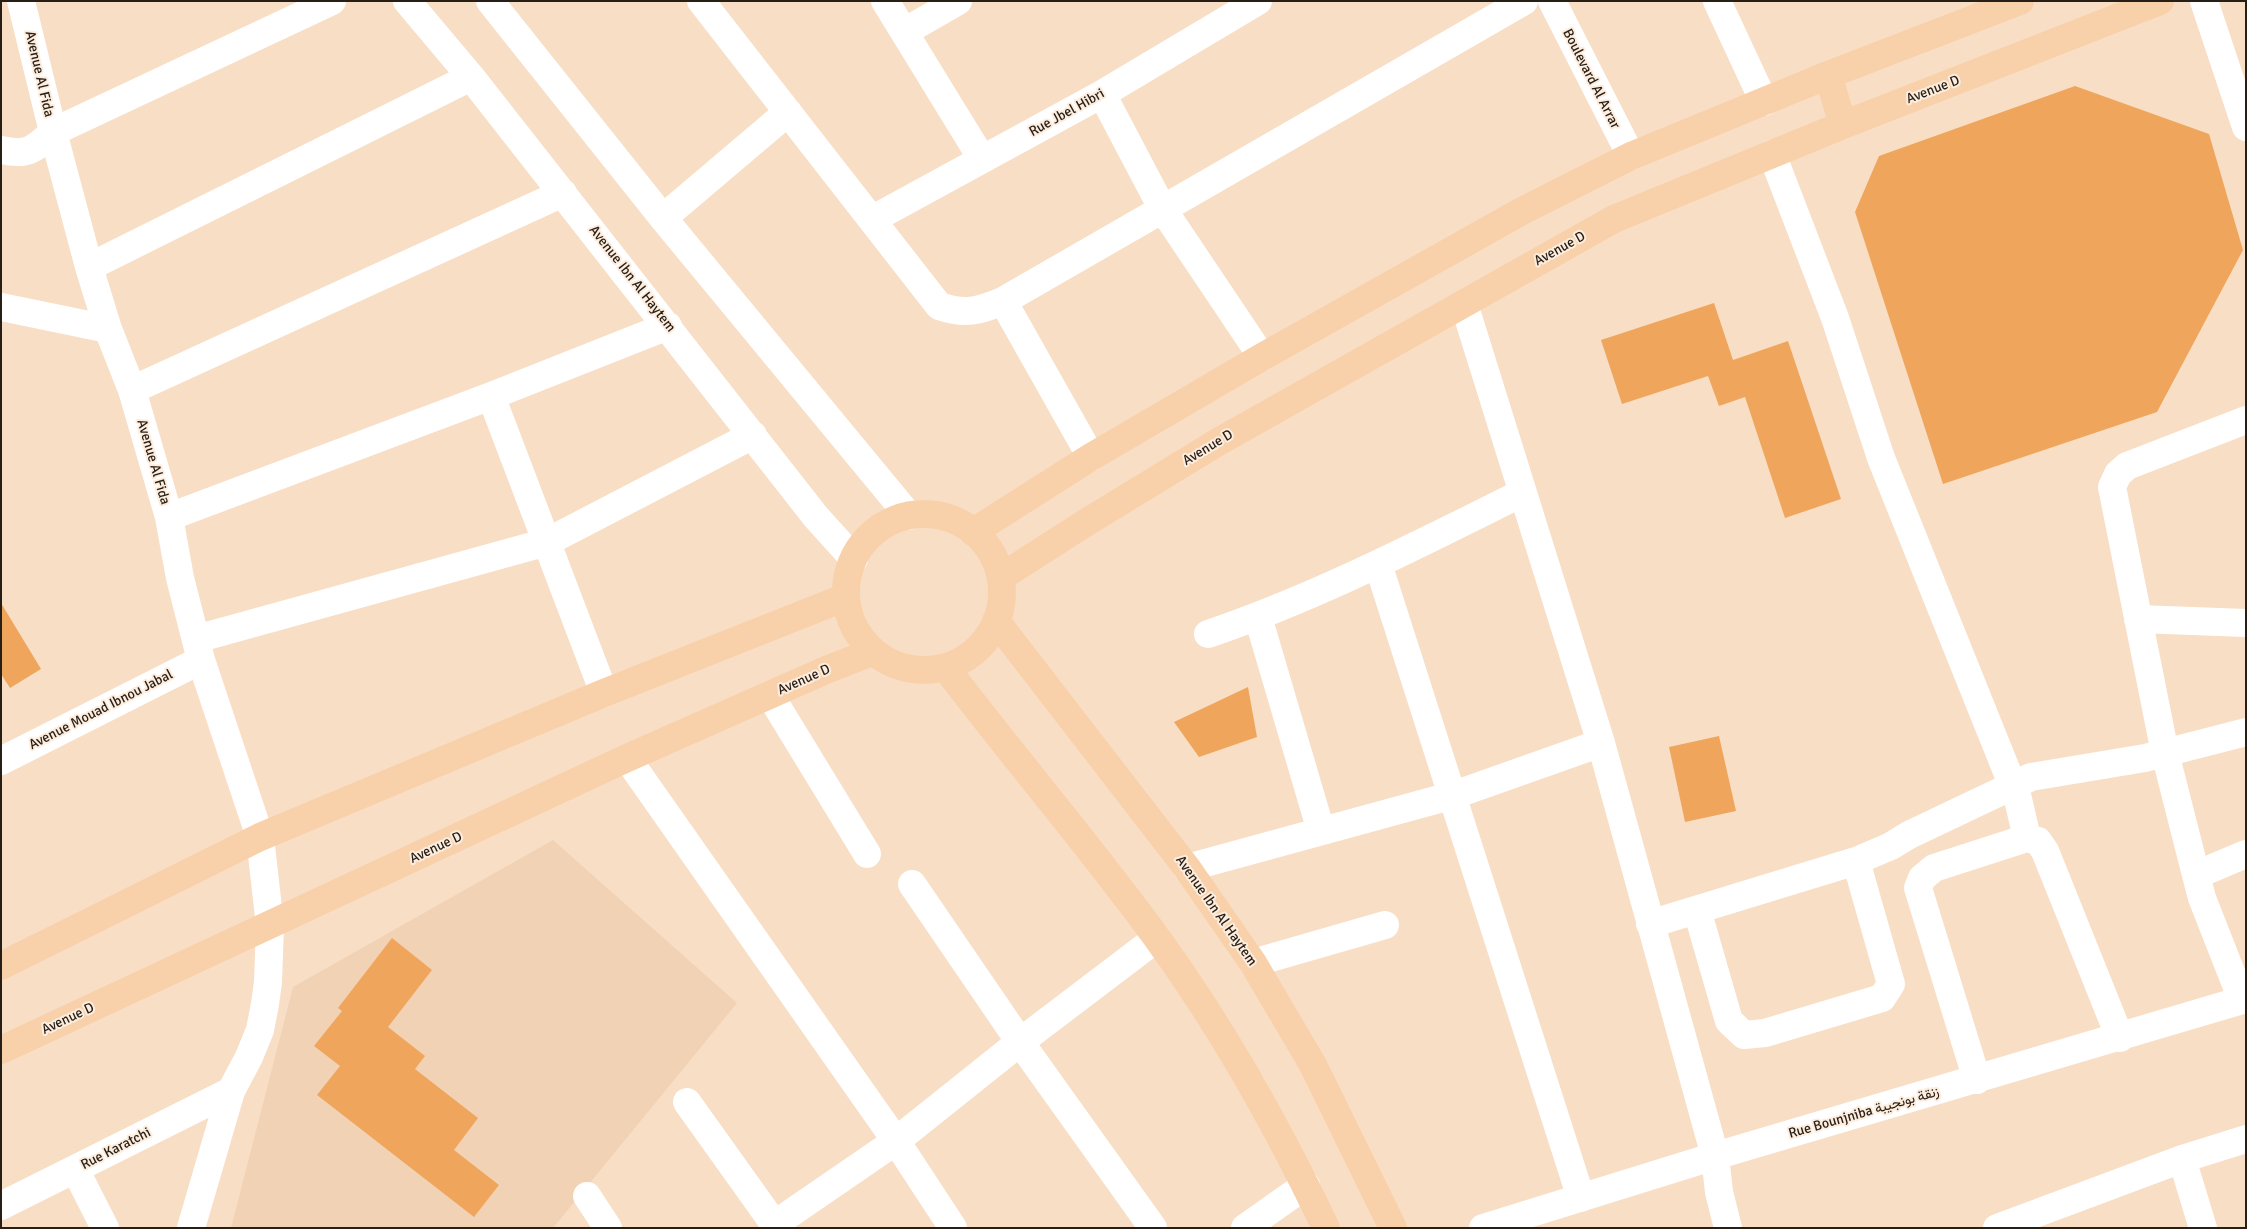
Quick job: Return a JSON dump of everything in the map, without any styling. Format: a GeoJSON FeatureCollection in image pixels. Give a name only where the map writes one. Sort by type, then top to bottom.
{"type":"FeatureCollection","features":[{"type":"Feature","properties":{"kind":"main road"},"geometry":{"type":"LineString","coordinates":[[973,532],[1091,457],[1262,357],[1522,211],[1631,156],[1828,74],[2020,1]]}},
{"type":"Feature","properties":{"kind":"main road","name":"Avenue D"},"geometry":{"type":"LineString","coordinates":[[1001,577],[1041,550],[1218,442],[1614,219],[1843,125],[2160,1]]}},
{"type":"Feature","properties":{"kind":"main road"},"geometry":{"type":"LineString","coordinates":[[1828,74],[1843,125]]}},
{"type":"Feature","properties":{"kind":"main road"},"geometry":{"type":"LineString","coordinates":[[931,514],[954,520],[973,532],[991,552],[1001,577],[1001,607],[985,641],[967,658],[946,668],[920,671],[895,665],[872,652],[859,636],[850,617],[846,597],[847,577],[854,559],[867,539],[886,524],[908,516],[931,514]]}},
{"type":"Feature","properties":{"kind":"main road"},"geometry":{"type":"LineString","coordinates":[[1,966],[260,837],[604,693],[846,597]]}},
{"type":"Feature","properties":{"kind":"main road","name":"Avenue Ibn Al Haytem"},"geometry":{"type":"LineString","coordinates":[[996,621],[1187,868],[1253,963],[1313,1065],[1393,1228]]}},
{"type":"Feature","properties":{"kind":"main road","name":"Avenue D"},"geometry":{"type":"LineString","coordinates":[[1,1050],[628,758],[872,652]]}},
{"type":"Feature","properties":{"kind":"main road"},"geometry":{"type":"LineString","coordinates":[[946,668],[1157,938],[1204,1007],[1244,1071],[1306,1185],[1326,1228]]}},
{"type":"Feature","properties":{"kind":"street","name":"Avenue Al Fida"},"geometry":{"type":"LineString","coordinates":[[21,1],[52,132],[88,267],[108,329],[132,390],[168,517],[180,578],[198,650],[260,837],[270,926],[268,982],[260,1030],[231,1091],[191,1228]]}},
{"type":"Feature","properties":{"kind":"street"},"geometry":{"type":"LineString","coordinates":[[1,150],[25,153],[38,146],[52,132],[332,1]]}},
{"type":"Feature","properties":{"kind":"street","name":"Avenue Ibn Al Haytem"},"geometry":{"type":"LineString","coordinates":[[407,1],[472,77],[816,517],[854,559]]}},
{"type":"Feature","properties":{"kind":"street"},"geometry":{"type":"LineString","coordinates":[[701,1],[939,306],[954,311],[968,312],[1003,301],[1524,1]]}},
{"type":"Feature","properties":{"kind":"street"},"geometry":{"type":"LineString","coordinates":[[885,1],[982,159]]}},
{"type":"Feature","properties":{"kind":"street"},"geometry":{"type":"LineString","coordinates":[[904,32],[958,1]]}},
{"type":"Feature","properties":{"kind":"street","name":"Rue Jbel Hibri"},"geometry":{"type":"LineString","coordinates":[[873,219],[1102,94],[1258,1]]}},
{"type":"Feature","properties":{"kind":"street","name":"Boulevard Al Arrar"},"geometry":{"type":"LineString","coordinates":[[1552,1],[1631,156]]}},
{"type":"Feature","properties":{"kind":"street"},"geometry":{"type":"LineString","coordinates":[[1717,1],[1764,102]]}},
{"type":"Feature","properties":{"kind":"street"},"geometry":{"type":"LineString","coordinates":[[2204,1],[2246,127]]}},
{"type":"Feature","properties":{"kind":"street"},"geometry":{"type":"LineString","coordinates":[[498,4],[663,218],[908,516]]}},
{"type":"Feature","properties":{"kind":"street"},"geometry":{"type":"LineString","coordinates":[[88,267],[472,77]]}},
{"type":"Feature","properties":{"kind":"street"},"geometry":{"type":"LineString","coordinates":[[1102,94],[1162,208],[1262,357]]}},
{"type":"Feature","properties":{"kind":"street"},"geometry":{"type":"LineString","coordinates":[[663,218],[788,112]]}},
{"type":"Feature","properties":{"kind":"street"},"geometry":{"type":"LineString","coordinates":[[1772,154],[1835,318],[1881,458],[2012,785],[2027,838]]}},
{"type":"Feature","properties":{"kind":"street"},"geometry":{"type":"LineString","coordinates":[[132,390],[563,193]]}},
{"type":"Feature","properties":{"kind":"street"},"geometry":{"type":"LineString","coordinates":[[1003,301],[1091,457]]}},
{"type":"Feature","properties":{"kind":"street"},"geometry":{"type":"LineString","coordinates":[[1464,304],[1601,743],[1715,1156],[1719,1192],[1728,1228]]}},
{"type":"Feature","properties":{"kind":"street"},"geometry":{"type":"LineString","coordinates":[[1,307],[108,329]]}},
{"type":"Feature","properties":{"kind":"street"},"geometry":{"type":"LineString","coordinates":[[168,517],[491,396],[668,326]]}},
{"type":"Feature","properties":{"kind":"street"},"geometry":{"type":"LineString","coordinates":[[491,396],[604,693]]}},
{"type":"Feature","properties":{"kind":"street"},"geometry":{"type":"LineString","coordinates":[[2244,1000],[2202,898],[2196,875],[2165,753],[2112,487],[2118,474],[2127,466],[2246,420]]}},
{"type":"Feature","properties":{"kind":"street","name":"Avenue Mouad Ibnou Jabal"},"geometry":{"type":"LineString","coordinates":[[1,761],[198,650],[547,542],[753,435]]}},
{"type":"Feature","properties":{"kind":"street"},"geometry":{"type":"LineString","coordinates":[[1208,634],[1258,617],[1378,564],[1522,493]]}},
{"type":"Feature","properties":{"kind":"street"},"geometry":{"type":"LineString","coordinates":[[1378,564],[1454,795],[1581,1198]]}},
{"type":"Feature","properties":{"kind":"street"},"geometry":{"type":"LineString","coordinates":[[1258,617],[1321,831]]}},
{"type":"Feature","properties":{"kind":"street"},"geometry":{"type":"LineString","coordinates":[[2138,619],[2246,622]]}},
{"type":"Feature","properties":{"kind":"street"},"geometry":{"type":"LineString","coordinates":[[770,695],[867,854]]}},
{"type":"Feature","properties":{"kind":"street"},"geometry":{"type":"LineString","coordinates":[[1650,924],[1856,860],[1891,846],[1909,835],[2031,777],[2146,758],[2246,732]]}},
{"type":"Feature","properties":{"kind":"street"},"geometry":{"type":"LineString","coordinates":[[1187,868],[1454,795],[1601,743]]}},
{"type":"Feature","properties":{"kind":"street"},"geometry":{"type":"LineString","coordinates":[[628,758],[896,1141],[953,1228]]}},
{"type":"Feature","properties":{"kind":"street"},"geometry":{"type":"LineString","coordinates":[[1976,1080],[1918,888],[1922,878],[1934,868],[2027,838],[2038,840],[2045,851],[2120,1038]]}},
{"type":"Feature","properties":{"kind":"street"},"geometry":{"type":"LineString","coordinates":[[2196,875],[2246,854]]}},
{"type":"Feature","properties":{"kind":"street"},"geometry":{"type":"LineString","coordinates":[[1697,910],[1729,1020],[1744,1035],[1766,1033],[1882,998],[1891,984],[1856,860]]}},
{"type":"Feature","properties":{"kind":"street"},"geometry":{"type":"LineString","coordinates":[[912,884],[1020,1042],[1153,1228]]}},
{"type":"Feature","properties":{"kind":"street"},"geometry":{"type":"LineString","coordinates":[[1253,963],[1385,925]]}},
{"type":"Feature","properties":{"kind":"street"},"geometry":{"type":"LineString","coordinates":[[687,1102],[776,1226],[896,1141],[1020,1042],[1157,938]]}},
{"type":"Feature","properties":{"kind":"street","name":"Rue Bounjniba زنقة بونجيبة"},"geometry":{"type":"LineString","coordinates":[[1483,1228],[1715,1156],[2244,1000]]}},
{"type":"Feature","properties":{"kind":"street","name":"Rue Karatchi"},"geometry":{"type":"LineString","coordinates":[[1,1206],[231,1091]]}},
{"type":"Feature","properties":{"kind":"street"},"geometry":{"type":"LineString","coordinates":[[1997,1228],[2182,1159],[2246,1139]]}},
{"type":"Feature","properties":{"kind":"street"},"geometry":{"type":"LineString","coordinates":[[2182,1159],[2203,1228]]}},
{"type":"Feature","properties":{"kind":"street"},"geometry":{"type":"LineString","coordinates":[[75,1169],[104,1228]]}},
{"type":"Feature","properties":{"kind":"street"},"geometry":{"type":"LineString","coordinates":[[1245,1228],[1306,1185]]}},
{"type":"Feature","properties":{"kind":"street"},"geometry":{"type":"LineString","coordinates":[[587,1196],[608,1228]]}},
{"type":"Feature","properties":{"kind":"shaded area"},"geometry":{"type":"Polygon","coordinates":[[[553,840],[737,1003],[553,1228],[231,1228],[293,987],[553,840]]]}},
{"type":"Feature","properties":{"kind":"building"},"geometry":{"type":"Polygon","coordinates":[[[2075,86],[2209,134],[2243,250],[2157,412],[1943,484],[1855,212],[1879,156],[2075,86]]]}},
{"type":"Feature","properties":{"kind":"building"},"geometry":{"type":"Polygon","coordinates":[[[1714,303],[1733,360],[1788,341],[1841,499],[1785,518],[1745,397],[1719,406],[1708,376],[1622,404],[1601,340],[1714,303]]]}},
{"type":"Feature","properties":{"kind":"building"},"geometry":{"type":"Polygon","coordinates":[[[1,603],[41,669],[10,688],[1,674],[1,603]]]}},
{"type":"Feature","properties":{"kind":"building"},"geometry":{"type":"Polygon","coordinates":[[[1248,687],[1257,737],[1199,757],[1174,722],[1248,687]]]}},
{"type":"Feature","properties":{"kind":"building"},"geometry":{"type":"Polygon","coordinates":[[[1719,736],[1736,811],[1685,822],[1669,747],[1719,736]]]}},
{"type":"Feature","properties":{"kind":"building"},"geometry":{"type":"Polygon","coordinates":[[[392,938],[432,970],[388,1027],[425,1056],[415,1069],[478,1118],[454,1150],[499,1185],[474,1217],[317,1095],[340,1066],[314,1046],[342,1011],[338,1008],[392,938]]]}}]}
